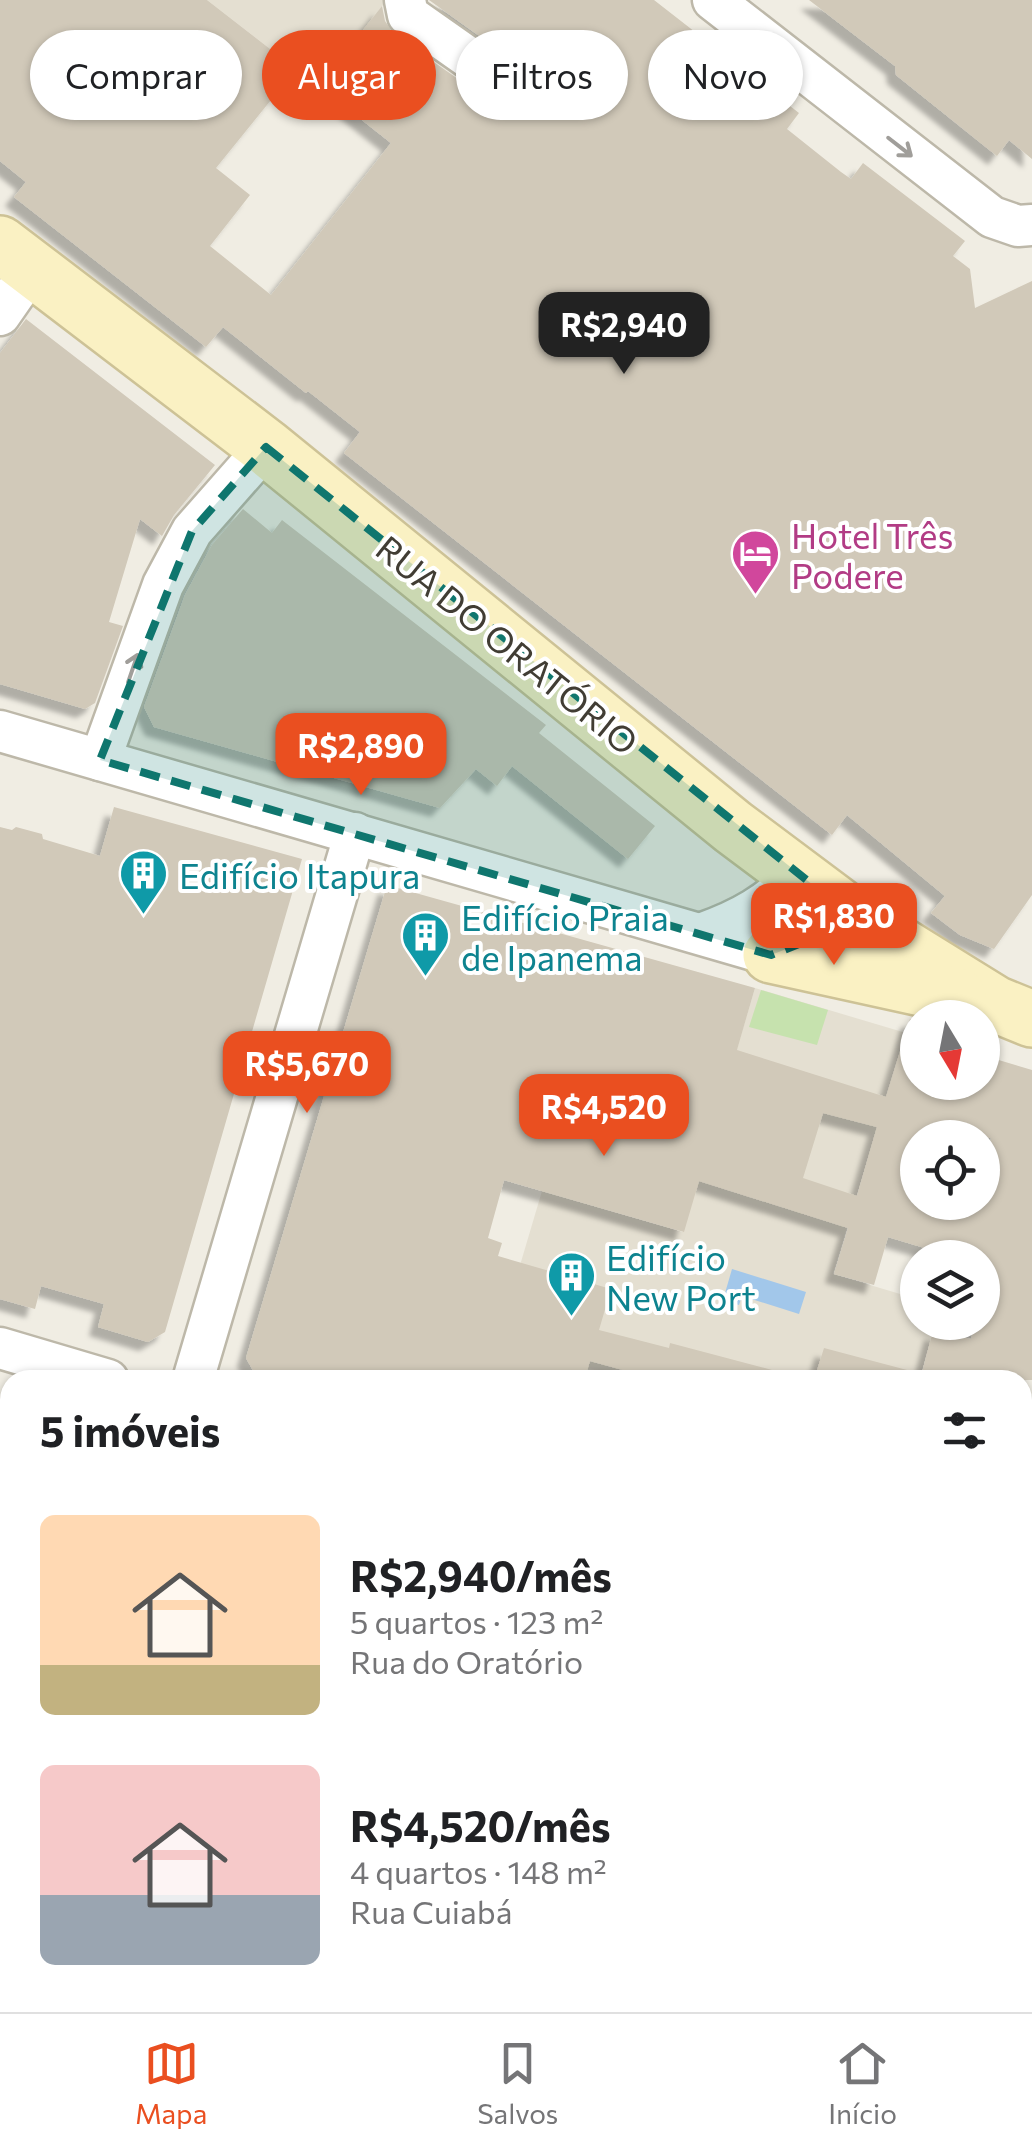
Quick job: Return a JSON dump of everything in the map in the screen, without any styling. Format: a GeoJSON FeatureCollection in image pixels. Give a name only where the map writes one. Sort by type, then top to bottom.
{"type":"FeatureCollection","features":[{"type":"Feature","properties":{"kind":"street"},"geometry":{"type":"LineString","coordinates":[[406,0],[408,15],[456,49]]}},
{"type":"Feature","properties":{"kind":"street"},"geometry":{"type":"LineString","coordinates":[[714,0],[992,217],[1025,225]]}},
{"type":"Feature","properties":{"kind":"street"},"geometry":{"type":"LineString","coordinates":[[0,315],[16,257]]}},
{"type":"Feature","properties":{"kind":"street","name":"RUA DO ORATÓRIO"},"geometry":{"type":"LineString","coordinates":[[16,257],[266,447],[732,828],[848,912],[1014,1012]]}},
{"type":"Feature","properties":{"kind":"street"},"geometry":{"type":"LineString","coordinates":[[100,760],[164,585],[192,532],[266,447]]}},
{"type":"Feature","properties":{"kind":"street"},"geometry":{"type":"LineString","coordinates":[[0,731],[771,954],[1014,1012]]}},
{"type":"Feature","properties":{"kind":"street"},"geometry":{"type":"LineString","coordinates":[[197,1370],[354,833]]}},
{"type":"Feature","properties":{"kind":"street"},"geometry":{"type":"LineString","coordinates":[[703,932],[748,916],[772,900],[797,875]]}},
{"type":"Feature","properties":{"kind":"street"},"geometry":{"type":"LineString","coordinates":[[771,954],[832,931],[848,912]]}},
{"type":"Feature","properties":{"kind":"street"},"geometry":{"type":"LineString","coordinates":[[0,1348],[74,1370]]}},
{"type":"Feature","properties":{"kind":"highlighted area"},"geometry":{"type":"Polygon","coordinates":[[[266,447],[848,913],[832,931],[771,955],[100,760],[192,531],[266,447]]]}},
{"type":"Feature","properties":{"kind":"shaded area"},"geometry":{"type":"Polygon","coordinates":[[[207,0],[387,0],[364,30],[262,30],[262,43],[207,0]]]}},
{"type":"Feature","properties":{"kind":"shaded area"},"geometry":{"type":"Polygon","coordinates":[[[755,988],[900,1031],[900,1053],[833,1274],[900,1294],[900,1340],[931,1340],[922,1370],[489,1370],[542,1191],[683,1232],[755,988]]]}},
{"type":"Feature","properties":{"kind":"green space"},"geometry":{"type":"Polygon","coordinates":[[[761,990],[828,1010],[817,1045],[749,1027],[761,990]]]}},
{"type":"Feature","properties":{"kind":"water"},"geometry":{"type":"Polygon","coordinates":[[[732,1269],[806,1292],[799,1314],[742,1296],[739,1305],[723,1300],[732,1269]]]}},
{"type":"Feature","properties":{"kind":"building"},"geometry":{"type":"Polygon","coordinates":[[[0,0],[207,0],[262,43],[262,111],[216,168],[250,195],[210,246],[271,295],[391,143],[362,120],[436,120],[436,64],[456,78],[456,120],[628,120],[628,30],[471,30],[429,0],[654,0],[692,30],[648,30],[648,120],[794,120],[787,129],[841,172],[851,179],[863,163],[965,241],[953,256],[970,269],[975,308],[1032,281],[1032,895],[994,949],[960,935],[931,913],[945,896],[847,815],[832,835],[344,453],[360,432],[308,391],[223,327],[206,347],[14,197],[26,182],[0,161],[0,0]]]}},
{"type":"Feature","properties":{"kind":"building"},"geometry":{"type":"Polygon","coordinates":[[[809,0],[1032,0],[1032,159],[1009,140],[997,156],[896,75],[895,66],[809,0]]]}},
{"type":"Feature","properties":{"kind":"building"},"geometry":{"type":"Polygon","coordinates":[[[382,6],[391,30],[363,30],[382,6]]]}},
{"type":"Feature","properties":{"kind":"building"},"geometry":{"type":"Polygon","coordinates":[[[26,319],[215,465],[162,536],[140,519],[109,622],[123,626],[95,703],[85,709],[0,684],[0,353],[26,319]]]}},
{"type":"Feature","properties":{"kind":"building"},"geometry":{"type":"Polygon","coordinates":[[[243,509],[272,533],[282,520],[546,725],[539,733],[655,826],[628,859],[512,766],[497,786],[476,769],[440,808],[154,727],[144,707],[185,595],[212,545],[243,509]]]}},
{"type":"Feature","properties":{"kind":"building"},"geometry":{"type":"Polygon","coordinates":[[[114,807],[302,859],[165,1332],[148,1342],[98,1327],[104,1304],[41,1286],[35,1309],[0,1299],[0,827],[42,834],[43,839],[100,856],[114,807]]]}},
{"type":"Feature","properties":{"kind":"building"},"geometry":{"type":"Polygon","coordinates":[[[387,885],[755,988],[737,1050],[886,1097],[900,1052],[900,1100],[1000,1100],[1000,1060],[1032,1070],[1032,1370],[923,1370],[931,1340],[1000,1340],[1000,1240],[900,1241],[888,1237],[874,1285],[834,1274],[848,1228],[699,1181],[684,1232],[504,1180],[488,1238],[502,1243],[498,1256],[611,1289],[599,1330],[669,1348],[670,1343],[772,1370],[623,1370],[590,1361],[587,1370],[253,1370],[246,1358],[387,885]],[[823,1113],[803,1178],[857,1196],[877,1127],[823,1113]]]}},
{"type":"Feature","properties":{"kind":"building"},"geometry":{"type":"Polygon","coordinates":[[[824,1348],[907,1370],[817,1370],[824,1348]]]}},
{"type":"Feature","properties":{"kind":"place","name":"Hotel Três Podere"},"geometry":{"type":"Point","coordinates":[756,596]}},
{"type":"Feature","properties":{"kind":"place","name":"Edifício Itapura"},"geometry":{"type":"Point","coordinates":[144,916]}},
{"type":"Feature","properties":{"kind":"place","name":"Edifício Praia de Ipanema"},"geometry":{"type":"Point","coordinates":[426,978]}},
{"type":"Feature","properties":{"kind":"place","name":"Edifício New Port"},"geometry":{"type":"Point","coordinates":[571,1318]}}]}
